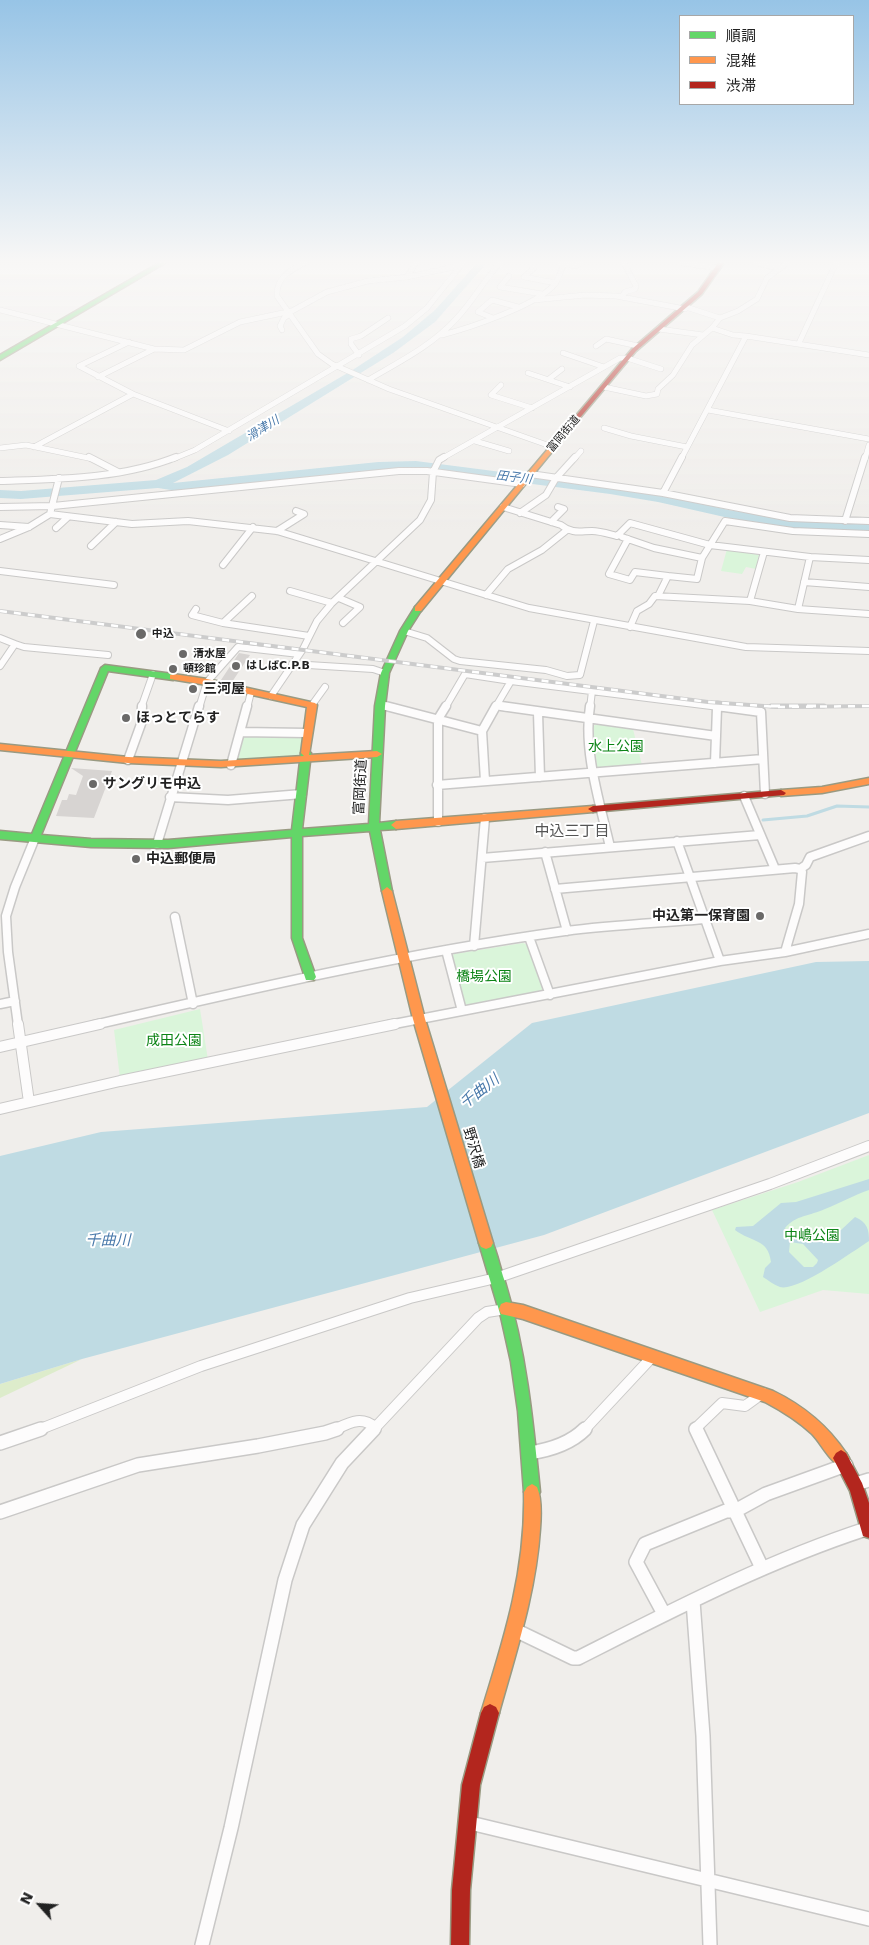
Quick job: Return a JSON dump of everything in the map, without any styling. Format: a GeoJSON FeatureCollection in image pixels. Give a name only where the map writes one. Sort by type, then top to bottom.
{"type":"FeatureCollection","features":[{"type":"Feature","properties":{"kind":"main road","name":"富岡街道"},"geometry":{"type":"LineString","coordinates":[[0,835],[91,842],[157,844],[374,827],[380,706],[385,672],[404,631],[423,601],[631,354]]}},
{"type":"Feature","properties":{"kind":"main road"},"geometry":{"type":"LineString","coordinates":[[35,838],[105,668],[207,682],[312,705],[307,733],[297,833],[297,938],[310,977]]}},
{"type":"Feature","properties":{"kind":"main road"},"geometry":{"type":"LineString","coordinates":[[0,747],[128,760],[231,765],[377,754]]}},
{"type":"Feature","properties":{"kind":"main road"},"geometry":{"type":"LineString","coordinates":[[374,827],[822,790],[869,781]]}},
{"type":"Feature","properties":{"kind":"main road","name":"野沢橋"},"geometry":{"type":"LineString","coordinates":[[374,827],[389,901],[420,1023],[506,1309],[523,1393],[530,1453],[533,1509],[532,1538],[515,1630],[479,1749],[471,1785],[461,1890],[460,1945]]}},
{"type":"Feature","properties":{"kind":"main road"},"geometry":{"type":"LineString","coordinates":[[506,1309],[523,1312],[763,1393],[789,1406],[806,1418],[821,1433],[846,1465],[856,1484],[869,1529]]}},
{"type":"Feature","properties":{"kind":"street"},"geometry":{"type":"LineString","coordinates":[[104,354],[79,366],[133,394],[229,431]]}},
{"type":"Feature","properties":{"kind":"street"},"geometry":{"type":"LineString","coordinates":[[98,377],[144,354]]}},
{"type":"Feature","properties":{"kind":"street"},"geometry":{"type":"LineString","coordinates":[[318,354],[337,367],[368,380],[495,428],[553,447]]}},
{"type":"Feature","properties":{"kind":"street"},"geometry":{"type":"LineString","coordinates":[[368,380],[410,354]]}},
{"type":"Feature","properties":{"kind":"street"},"geometry":{"type":"LineString","coordinates":[[565,354],[604,367]]}},
{"type":"Feature","properties":{"kind":"street"},"geometry":{"type":"LineString","coordinates":[[604,387],[646,396],[656,395],[658,389],[673,375],[686,354]]}},
{"type":"Feature","properties":{"kind":"street"},"geometry":{"type":"LineString","coordinates":[[663,494],[737,354]]}},
{"type":"Feature","properties":{"kind":"street"},"geometry":{"type":"LineString","coordinates":[[0,481],[59,479],[118,472],[139,469],[179,458],[359,355]]}},
{"type":"Feature","properties":{"kind":"street"},"geometry":{"type":"LineString","coordinates":[[271,696],[299,654],[317,621],[377,560],[414,527],[428,507],[433,494],[433,471],[437,462],[620,358],[627,358],[661,369]]}},
{"type":"Feature","properties":{"kind":"street"},"geometry":{"type":"LineString","coordinates":[[549,380],[562,369]]}},
{"type":"Feature","properties":{"kind":"street"},"geometry":{"type":"LineString","coordinates":[[528,373],[570,387]]}},
{"type":"Feature","properties":{"kind":"street"},"geometry":{"type":"LineString","coordinates":[[501,385],[491,395],[532,408]]}},
{"type":"Feature","properties":{"kind":"street"},"geometry":{"type":"LineString","coordinates":[[34,447],[133,394]]}},
{"type":"Feature","properties":{"kind":"street"},"geometry":{"type":"LineString","coordinates":[[708,410],[869,439]]}},
{"type":"Feature","properties":{"kind":"street"},"geometry":{"type":"LineString","coordinates":[[604,428],[631,436],[688,448]]}},
{"type":"Feature","properties":{"kind":"street"},"geometry":{"type":"LineString","coordinates":[[475,441],[509,451]]}},
{"type":"Feature","properties":{"kind":"street"},"geometry":{"type":"LineString","coordinates":[[0,448],[24,445],[92,458],[118,472]]}},
{"type":"Feature","properties":{"kind":"street"},"geometry":{"type":"LineString","coordinates":[[845,521],[869,445]]}},
{"type":"Feature","properties":{"kind":"street"},"geometry":{"type":"LineString","coordinates":[[520,513],[546,495],[556,478],[581,451]]}},
{"type":"Feature","properties":{"kind":"street"},"geometry":{"type":"LineString","coordinates":[[0,507],[53,506],[410,470],[526,478],[556,478],[663,494],[790,518],[869,522]]}},
{"type":"Feature","properties":{"kind":"street"},"geometry":{"type":"LineString","coordinates":[[0,540],[29,527],[50,514],[59,479]]}},
{"type":"Feature","properties":{"kind":"street"},"geometry":{"type":"LineString","coordinates":[[503,507],[561,525],[567,530],[581,533],[593,531],[628,538],[654,548],[702,558]]}},
{"type":"Feature","properties":{"kind":"street"},"geometry":{"type":"LineString","coordinates":[[551,522],[564,509],[558,507]]}},
{"type":"Feature","properties":{"kind":"street"},"geometry":{"type":"LineString","coordinates":[[296,511],[311,517]]}},
{"type":"Feature","properties":{"kind":"street"},"geometry":{"type":"LineString","coordinates":[[50,514],[145,525],[188,521],[277,531],[529,608],[746,648],[869,651]]}},
{"type":"Feature","properties":{"kind":"street"},"geometry":{"type":"LineString","coordinates":[[277,531],[304,514]]}},
{"type":"Feature","properties":{"kind":"street"},"geometry":{"type":"LineString","coordinates":[[56,528],[68,517]]}},
{"type":"Feature","properties":{"kind":"street"},"geometry":{"type":"LineString","coordinates":[[628,538],[609,574],[630,580],[635,572],[696,579],[702,558],[724,522],[728,521],[793,531],[869,534]]}},
{"type":"Feature","properties":{"kind":"street"},"geometry":{"type":"LineString","coordinates":[[91,546],[116,522]]}},
{"type":"Feature","properties":{"kind":"street"},"geometry":{"type":"LineString","coordinates":[[617,536],[630,523],[710,545],[810,557],[869,560]]}},
{"type":"Feature","properties":{"kind":"street"},"geometry":{"type":"LineString","coordinates":[[0,525],[29,527]]}},
{"type":"Feature","properties":{"kind":"street"},"geometry":{"type":"LineString","coordinates":[[223,565],[253,527]]}},
{"type":"Feature","properties":{"kind":"street"},"geometry":{"type":"LineString","coordinates":[[486,595],[508,569],[542,550],[567,530]]}},
{"type":"Feature","properties":{"kind":"street"},"geometry":{"type":"LineString","coordinates":[[750,601],[764,552]]}},
{"type":"Feature","properties":{"kind":"street"},"geometry":{"type":"LineString","coordinates":[[798,609],[810,557]]}},
{"type":"Feature","properties":{"kind":"street"},"geometry":{"type":"LineString","coordinates":[[0,571],[114,586]]}},
{"type":"Feature","properties":{"kind":"street"},"geometry":{"type":"LineString","coordinates":[[658,596],[668,576]]}},
{"type":"Feature","properties":{"kind":"street"},"geometry":{"type":"LineString","coordinates":[[804,582],[869,587]]}},
{"type":"Feature","properties":{"kind":"street"},"geometry":{"type":"LineString","coordinates":[[290,591],[332,604]]}},
{"type":"Feature","properties":{"kind":"street"},"geometry":{"type":"LineString","coordinates":[[223,623],[252,596]]}},
{"type":"Feature","properties":{"kind":"street"},"geometry":{"type":"LineString","coordinates":[[630,627],[638,609],[649,604],[653,597],[658,596],[750,601],[798,609],[869,614]]}},
{"type":"Feature","properties":{"kind":"street"},"geometry":{"type":"LineString","coordinates":[[338,598],[360,607],[343,623]]}},
{"type":"Feature","properties":{"kind":"street"},"geometry":{"type":"LineString","coordinates":[[196,609],[192,616],[223,623],[309,636]]}},
{"type":"Feature","properties":{"kind":"street"},"geometry":{"type":"LineString","coordinates":[[404,631],[428,638],[454,658],[460,660],[546,670],[567,676],[580,675],[594,621]]}},
{"type":"Feature","properties":{"kind":"street"},"geometry":{"type":"LineString","coordinates":[[0,638],[24,647],[108,655]]}},
{"type":"Feature","properties":{"kind":"street"},"geometry":{"type":"LineString","coordinates":[[0,666],[14,644]]}},
{"type":"Feature","properties":{"kind":"street"},"geometry":{"type":"LineString","coordinates":[[157,844],[207,682],[238,647],[299,654]]}},
{"type":"Feature","properties":{"kind":"street"},"geometry":{"type":"LineString","coordinates":[[292,664],[373,669],[385,672]]}},
{"type":"Feature","properties":{"kind":"street"},"geometry":{"type":"LineString","coordinates":[[536,684],[546,670]]}},
{"type":"Feature","properties":{"kind":"street"},"geometry":{"type":"LineString","coordinates":[[128,760],[141,724],[141,709],[154,674]]}},
{"type":"Feature","properties":{"kind":"street"},"geometry":{"type":"LineString","coordinates":[[438,822],[438,719],[465,674],[592,692],[761,712],[765,794]]}},
{"type":"Feature","properties":{"kind":"street"},"geometry":{"type":"LineString","coordinates":[[485,781],[482,731],[511,681]]}},
{"type":"Feature","properties":{"kind":"street"},"geometry":{"type":"LineString","coordinates":[[312,705],[325,687]]}},
{"type":"Feature","properties":{"kind":"street"},"geometry":{"type":"LineString","coordinates":[[231,765],[251,692]]}},
{"type":"Feature","properties":{"kind":"street"},"geometry":{"type":"LineString","coordinates":[[592,692],[588,719],[594,772],[610,847]]}},
{"type":"Feature","properties":{"kind":"street"},"geometry":{"type":"LineString","coordinates":[[380,706],[393,707],[482,731]]}},
{"type":"Feature","properties":{"kind":"street"},"geometry":{"type":"LineString","coordinates":[[497,706],[716,736]]}},
{"type":"Feature","properties":{"kind":"street"},"geometry":{"type":"LineString","coordinates":[[715,763],[717,708]]}},
{"type":"Feature","properties":{"kind":"street"},"geometry":{"type":"LineString","coordinates":[[538,713],[540,777]]}},
{"type":"Feature","properties":{"kind":"street"},"geometry":{"type":"LineString","coordinates":[[240,732],[307,733]]}},
{"type":"Feature","properties":{"kind":"street"},"geometry":{"type":"LineString","coordinates":[[437,785],[764,759]]}},
{"type":"Feature","properties":{"kind":"street"},"geometry":{"type":"LineString","coordinates":[[170,797],[228,800],[302,794]]}},
{"type":"Feature","properties":{"kind":"street"},"geometry":{"type":"LineString","coordinates":[[744,796],[775,869]]}},
{"type":"Feature","properties":{"kind":"street"},"geometry":{"type":"LineString","coordinates":[[474,946],[485,818]]}},
{"type":"Feature","properties":{"kind":"street"},"geometry":{"type":"LineString","coordinates":[[482,858],[677,841],[760,836]]}},
{"type":"Feature","properties":{"kind":"street"},"geometry":{"type":"LineString","coordinates":[[555,889],[775,869],[800,869],[810,857],[869,836]]}},
{"type":"Feature","properties":{"kind":"street"},"geometry":{"type":"LineString","coordinates":[[28,1102],[3,917],[35,838]]}},
{"type":"Feature","properties":{"kind":"street"},"geometry":{"type":"LineString","coordinates":[[677,841],[720,961]]}},
{"type":"Feature","properties":{"kind":"street"},"geometry":{"type":"LineString","coordinates":[[544,852],[567,931]]}},
{"type":"Feature","properties":{"kind":"street"},"geometry":{"type":"LineString","coordinates":[[785,952],[799,904],[802,872],[800,869]]}},
{"type":"Feature","properties":{"kind":"street"},"geometry":{"type":"LineString","coordinates":[[175,917],[194,1004]]}},
{"type":"Feature","properties":{"kind":"street"},"geometry":{"type":"LineString","coordinates":[[0,1047],[403,957],[567,931],[705,919]]}},
{"type":"Feature","properties":{"kind":"street"},"geometry":{"type":"LineString","coordinates":[[0,1110],[28,1102],[420,1023],[462,1011],[720,961],[785,952],[865,935]]}},
{"type":"Feature","properties":{"kind":"street"},"geometry":{"type":"LineString","coordinates":[[529,937],[550,995]]}},
{"type":"Feature","properties":{"kind":"street"},"geometry":{"type":"LineString","coordinates":[[446,950],[462,1011]]}},
{"type":"Feature","properties":{"kind":"street"},"geometry":{"type":"LineString","coordinates":[[0,1004],[15,1001]]}},
{"type":"Feature","properties":{"kind":"street"},"geometry":{"type":"LineString","coordinates":[[0,1443],[72,1418],[201,1366],[334,1321],[410,1298],[496,1278],[742,1194],[869,1146]]}},
{"type":"Feature","properties":{"kind":"street"},"geometry":{"type":"LineString","coordinates":[[202,1945],[231,1828],[288,1571],[304,1525],[342,1463],[478,1318],[487,1312],[506,1309]]}},
{"type":"Feature","properties":{"kind":"street"},"geometry":{"type":"LineString","coordinates":[[530,1453],[545,1451],[575,1439],[653,1356]]}},
{"type":"Feature","properties":{"kind":"street"},"geometry":{"type":"LineString","coordinates":[[762,1568],[696,1428],[722,1403],[745,1406],[763,1393]]}},
{"type":"Feature","properties":{"kind":"street"},"geometry":{"type":"LineString","coordinates":[[0,1512],[138,1465],[315,1435],[358,1420],[370,1423],[376,1428]]}},
{"type":"Feature","properties":{"kind":"street"},"geometry":{"type":"LineString","coordinates":[[664,1614],[636,1562],[645,1544],[726,1511],[735,1511],[766,1494],[846,1465]]}},
{"type":"Feature","properties":{"kind":"street"},"geometry":{"type":"LineString","coordinates":[[856,1484],[869,1480]]}},
{"type":"Feature","properties":{"kind":"street"},"geometry":{"type":"LineString","coordinates":[[515,1630],[573,1658],[578,1658],[664,1614],[762,1568],[823,1542],[869,1529]]}},
{"type":"Feature","properties":{"kind":"street"},"geometry":{"type":"LineString","coordinates":[[693,1600],[703,1736],[710,1945]]}},
{"type":"Feature","properties":{"kind":"street"},"geometry":{"type":"LineString","coordinates":[[466,1822],[869,1919]]}},
{"type":"Feature","properties":{"kind":"green space"},"geometry":{"type":"Polygon","coordinates":[[[727,549],[759,555],[756,569],[746,567],[742,574],[721,571],[727,549]]]}},
{"type":"Feature","properties":{"kind":"green space","name":"水上公園"},"geometry":{"type":"Polygon","coordinates":[[[598,724],[633,729],[642,765],[597,769],[593,726],[598,724]]]}},
{"type":"Feature","properties":{"kind":"green space"},"geometry":{"type":"Polygon","coordinates":[[[303,735],[301,753],[295,757],[237,761],[242,736],[303,735]]]}},
{"type":"Feature","properties":{"kind":"green space","name":"橋場公園"},"geometry":{"type":"Polygon","coordinates":[[[523,943],[528,945],[543,988],[540,994],[469,1008],[462,1003],[451,958],[454,954],[523,943]]]}},
{"type":"Feature","properties":{"kind":"green space","name":"成田公園"},"geometry":{"type":"Polygon","coordinates":[[[200,1009],[208,1060],[120,1078],[114,1030],[200,1009]]]}},
{"type":"Feature","properties":{"kind":"green space","name":"中嶋公園"},"geometry":{"type":"Polygon","coordinates":[[[869,1155],[869,1294],[823,1290],[760,1312],[712,1210],[798,1182],[869,1155]]]}},
{"type":"Feature","properties":{"kind":"green space"},"geometry":{"type":"Polygon","coordinates":[[[82,1359],[0,1398],[0,1384],[82,1359]]]}},
{"type":"Feature","properties":{"kind":"water","name":"千曲川"},"geometry":{"type":"Polygon","coordinates":[[[869,961],[869,1113],[544,1235],[82,1359],[0,1384],[0,1156],[101,1132],[427,1107],[532,1023],[816,962],[869,961]]]}},
{"type":"Feature","properties":{"kind":"water"},"geometry":{"type":"Polygon","coordinates":[[[869,1179],[869,1190],[799,1218],[785,1228],[789,1235],[803,1237],[825,1232],[832,1233],[841,1230],[855,1217],[866,1226],[869,1233],[869,1241],[811,1278],[788,1287],[780,1287],[763,1277],[765,1268],[771,1262],[769,1254],[763,1245],[735,1230],[736,1227],[753,1226],[781,1203],[796,1202],[869,1179]],[[790,1242],[789,1252],[804,1267],[813,1267],[818,1260],[803,1244],[790,1242]]]}},
{"type":"Feature","properties":{"kind":"building","name":"はしばC.P.B"},"geometry":{"type":"Polygon","coordinates":[[[239,653],[250,655],[232,682],[221,680],[239,653]]]}},
{"type":"Feature","properties":{"kind":"building","name":"サングリモ中込"},"geometry":{"type":"Polygon","coordinates":[[[71,768],[112,771],[94,818],[56,816],[62,800],[67,800],[69,794],[76,795],[83,776],[71,768]]]}},
{"type":"Feature","properties":{"kind":"waterway","name":"滑津川"},"geometry":{"type":"LineString","coordinates":[[158,484],[191,470],[223,453],[386,354]]}},
{"type":"Feature","properties":{"kind":"waterway","name":"田子川"},"geometry":{"type":"LineString","coordinates":[[158,484],[177,487],[378,466],[416,465],[610,490],[658,498],[729,514],[791,524],[869,527]]}},
{"type":"Feature","properties":{"kind":"waterway","name":"滑津川"},"geometry":{"type":"LineString","coordinates":[[0,494],[21,495],[158,484]]}},
{"type":"Feature","properties":{"kind":"waterway"},"geometry":{"type":"LineString","coordinates":[[763,820],[807,816],[837,806],[869,807]]}},
{"type":"Feature","properties":{"kind":"railway"},"geometry":{"type":"LineString","coordinates":[[0,611],[708,702],[778,707],[869,706]]}},
{"type":"Feature","properties":{"kind":"railway"},"geometry":{"type":"LineString","coordinates":[[771,706],[824,706]]}},
{"type":"Feature","properties":{"kind":"traffic: fast"},"geometry":{"type":"LineString","coordinates":[[0,358],[7,354]]}},
{"type":"Feature","properties":{"kind":"traffic: fast"},"geometry":{"type":"LineString","coordinates":[[387,891],[374,827],[380,706],[385,673],[404,631],[418,609]]}},
{"type":"Feature","properties":{"kind":"traffic: fast"},"geometry":{"type":"LineString","coordinates":[[35,838],[105,668],[173,677]]}},
{"type":"Feature","properties":{"kind":"traffic: fast"},"geometry":{"type":"LineString","coordinates":[[306,753],[297,833],[297,938],[310,977]]}},
{"type":"Feature","properties":{"kind":"traffic: fast"},"geometry":{"type":"LineString","coordinates":[[0,835],[91,843],[168,844],[396,825]]}},
{"type":"Feature","properties":{"kind":"traffic: fast"},"geometry":{"type":"LineString","coordinates":[[486,1243],[508,1317],[521,1378],[532,1492]]}},
{"type":"Feature","properties":{"kind":"traffic: slow"},"geometry":{"type":"LineString","coordinates":[[418,609],[571,425]]}},
{"type":"Feature","properties":{"kind":"traffic: slow"},"geometry":{"type":"LineString","coordinates":[[173,677],[207,682],[312,705],[306,753]]}},
{"type":"Feature","properties":{"kind":"traffic: slow"},"geometry":{"type":"LineString","coordinates":[[0,747],[128,760],[221,764],[377,754]]}},
{"type":"Feature","properties":{"kind":"traffic: slow"},"geometry":{"type":"LineString","coordinates":[[781,793],[822,790],[869,781]]}},
{"type":"Feature","properties":{"kind":"traffic: slow"},"geometry":{"type":"LineString","coordinates":[[396,825],[593,809]]}},
{"type":"Feature","properties":{"kind":"traffic: slow"},"geometry":{"type":"LineString","coordinates":[[387,891],[419,1019],[486,1243]]}},
{"type":"Feature","properties":{"kind":"traffic: slow"},"geometry":{"type":"LineString","coordinates":[[506,1309],[523,1312],[768,1396],[809,1421],[826,1438],[841,1458]]}},
{"type":"Feature","properties":{"kind":"traffic: slow"},"geometry":{"type":"LineString","coordinates":[[490,1713],[514,1631],[527,1576],[533,1520],[532,1492]]}},
{"type":"Feature","properties":{"kind":"traffic: jam"},"geometry":{"type":"LineString","coordinates":[[571,425],[631,354]]}},
{"type":"Feature","properties":{"kind":"traffic: jam"},"geometry":{"type":"LineString","coordinates":[[593,809],[781,793]]}},
{"type":"Feature","properties":{"kind":"traffic: jam"},"geometry":{"type":"LineString","coordinates":[[841,1458],[857,1488],[869,1530]]}},
{"type":"Feature","properties":{"kind":"traffic: jam"},"geometry":{"type":"LineString","coordinates":[[460,1945],[461,1890],[471,1785],[490,1713]]}},
{"type":"Feature","properties":{"kind":"place","name":"中込"},"geometry":{"type":"Point","coordinates":[141,634]}},
{"type":"Feature","properties":{"kind":"place","name":"清水屋"},"geometry":{"type":"Point","coordinates":[183,654]}},
{"type":"Feature","properties":{"kind":"place","name":"はしばC.P.B"},"geometry":{"type":"Point","coordinates":[236,666]}},
{"type":"Feature","properties":{"kind":"place","name":"頓珍館"},"geometry":{"type":"Point","coordinates":[173,669]}},
{"type":"Feature","properties":{"kind":"place","name":"三河屋"},"geometry":{"type":"Point","coordinates":[193,689]}},
{"type":"Feature","properties":{"kind":"place","name":"ほっとてらす"},"geometry":{"type":"Point","coordinates":[126,718]}},
{"type":"Feature","properties":{"kind":"place","name":"サングリモ中込"},"geometry":{"type":"Point","coordinates":[93,784]}},
{"type":"Feature","properties":{"kind":"place","name":"中込郵便局"},"geometry":{"type":"Point","coordinates":[136,859]}},
{"type":"Feature","properties":{"kind":"place","name":"中込第一保育園"},"geometry":{"type":"Point","coordinates":[760,916]}},
{"type":"Feature","properties":{"kind":"district","name":"中込三丁目"},"geometry":{"type":"Point","coordinates":[572,832]}}]}
